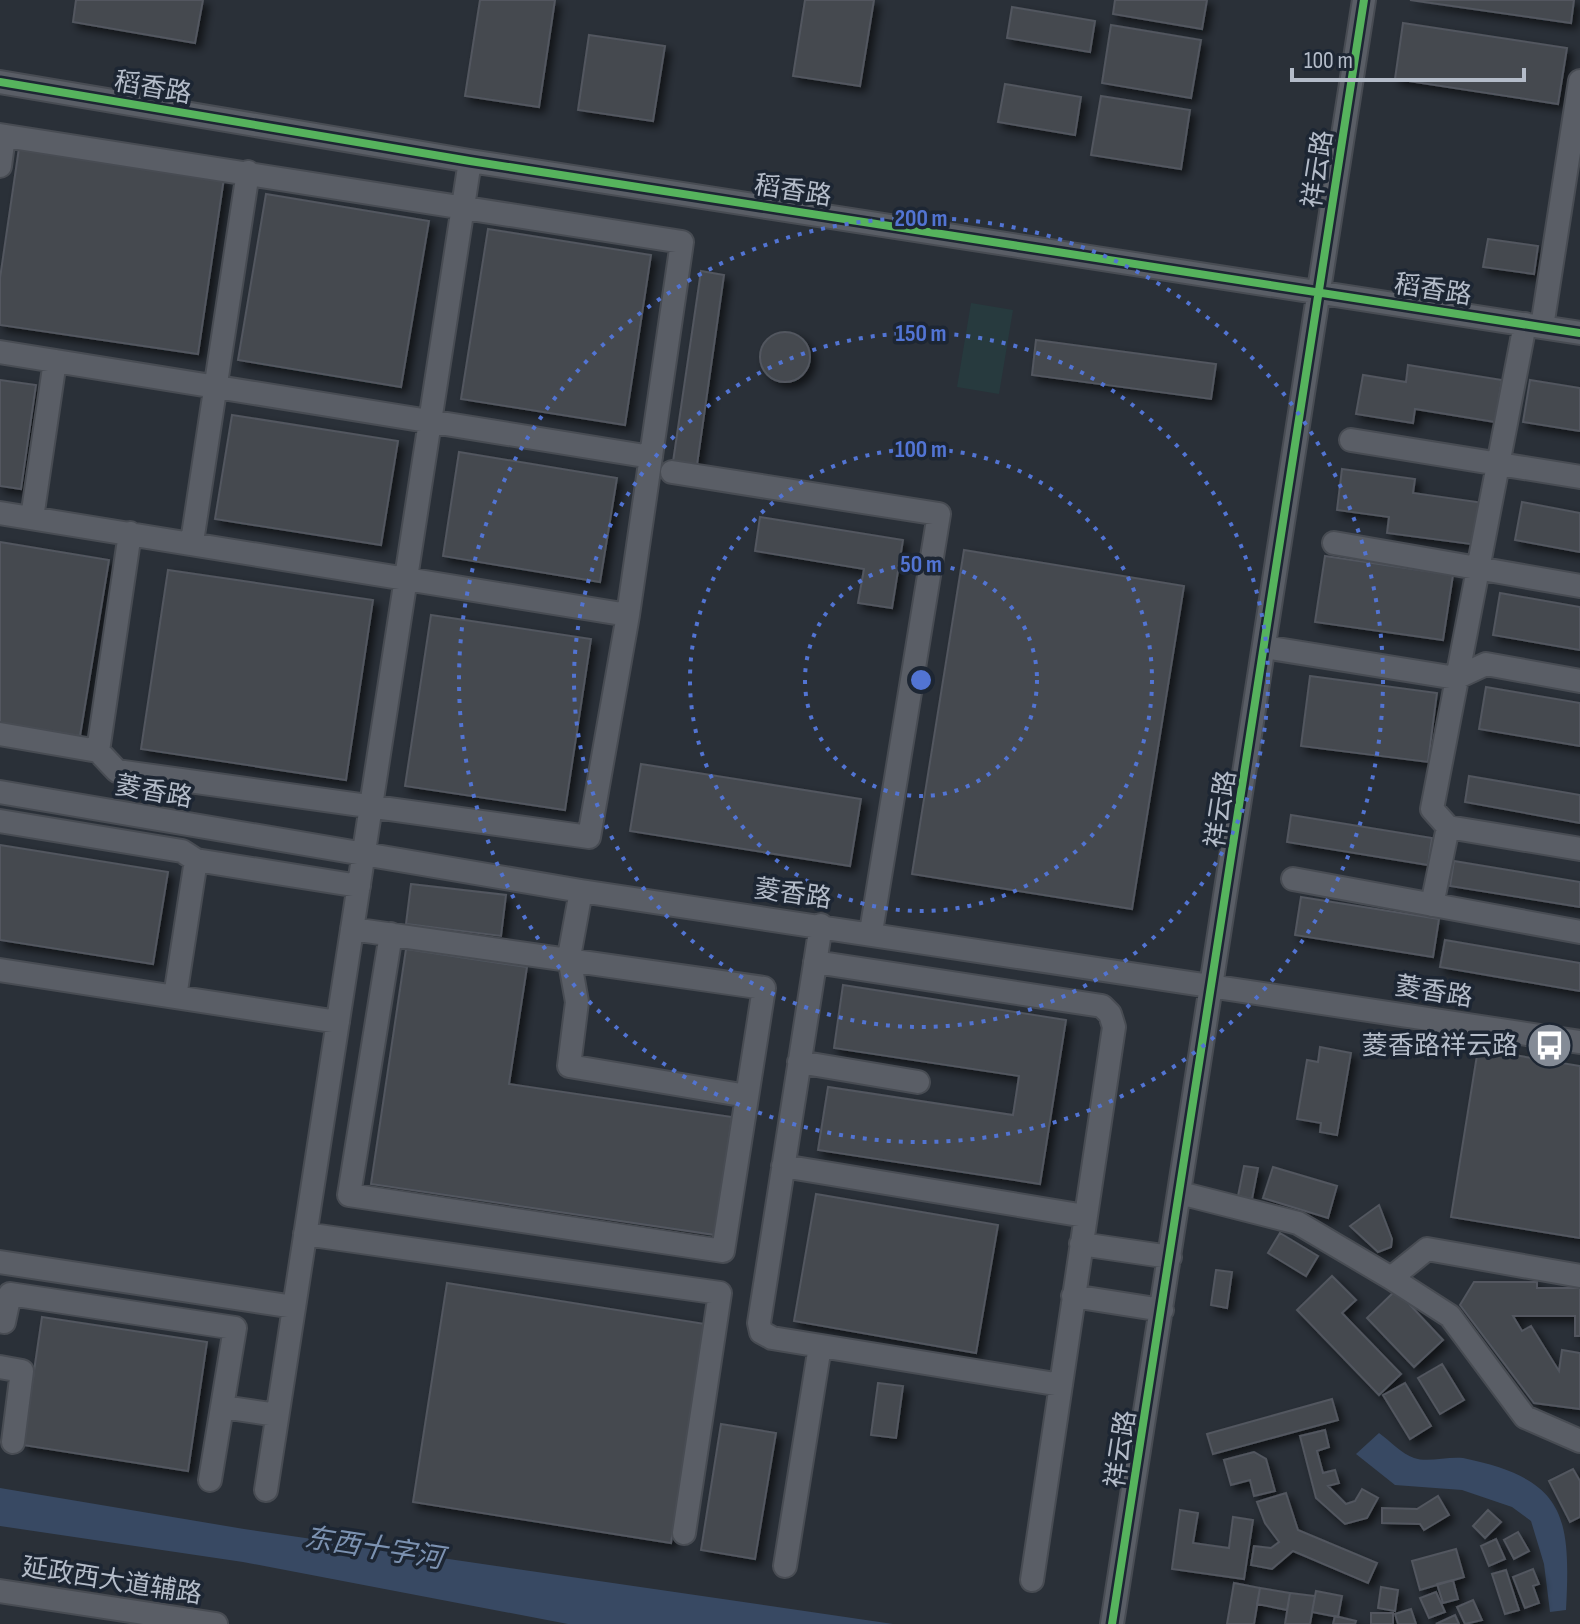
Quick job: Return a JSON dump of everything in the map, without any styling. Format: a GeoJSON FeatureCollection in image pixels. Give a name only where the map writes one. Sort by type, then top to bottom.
{"type":"FeatureCollection","features":[{"type":"Feature","properties":{"kind":"street","name":"祥云路"},"geometry":{"type":"LineString","coordinates":[[1112,1624],[1364,0]]}},
{"type":"Feature","properties":{"kind":"street"},"geometry":{"type":"LineString","coordinates":[[1580,81],[1533,325],[1497,463],[1432,809],[1448,827],[1580,849]]}},
{"type":"Feature","properties":{"kind":"street","name":"稻香路"},"geometry":{"type":"LineString","coordinates":[[0,82],[470,161],[1580,333]]}},
{"type":"Feature","properties":{"kind":"street"},"geometry":{"type":"LineString","coordinates":[[0,166],[2,136],[682,242],[628,615],[589,837],[117,771],[98,751],[0,734]]}},
{"type":"Feature","properties":{"kind":"street"},"geometry":{"type":"LineString","coordinates":[[266,1490],[470,161]]}},
{"type":"Feature","properties":{"kind":"street"},"geometry":{"type":"LineString","coordinates":[[192,542],[213,385],[248,172]]}},
{"type":"Feature","properties":{"kind":"street"},"geometry":{"type":"LineString","coordinates":[[0,352],[431,419],[651,457]]}},
{"type":"Feature","properties":{"kind":"street"},"geometry":{"type":"LineString","coordinates":[[32,518],[55,361]]}},
{"type":"Feature","properties":{"kind":"street"},"geometry":{"type":"LineString","coordinates":[[1351,440],[1580,477]]}},
{"type":"Feature","properties":{"kind":"street"},"geometry":{"type":"LineString","coordinates":[[672,472],[939,514],[871,932]]}},
{"type":"Feature","properties":{"kind":"street"},"geometry":{"type":"LineString","coordinates":[[0,513],[628,615]]}},
{"type":"Feature","properties":{"kind":"street"},"geometry":{"type":"LineString","coordinates":[[98,751],[130,533]]}},
{"type":"Feature","properties":{"kind":"street"},"geometry":{"type":"LineString","coordinates":[[1334,543],[1580,586]]}},
{"type":"Feature","properties":{"kind":"street"},"geometry":{"type":"LineString","coordinates":[[1264,647],[1456,678],[1486,664],[1580,681]]}},
{"type":"Feature","properties":{"kind":"street","name":"菱香路"},"geometry":{"type":"LineString","coordinates":[[0,792],[581,891],[871,932],[1580,1042]]}},
{"type":"Feature","properties":{"kind":"street"},"geometry":{"type":"LineString","coordinates":[[0,821],[182,851],[196,860],[359,886]]}},
{"type":"Feature","properties":{"kind":"street"},"geometry":{"type":"LineString","coordinates":[[1432,905],[1448,827]]}},
{"type":"Feature","properties":{"kind":"street"},"geometry":{"type":"LineString","coordinates":[[175,997],[196,860]]}},
{"type":"Feature","properties":{"kind":"street"},"geometry":{"type":"LineString","coordinates":[[1293,879],[1580,932]]}},
{"type":"Feature","properties":{"kind":"street"},"geometry":{"type":"LineString","coordinates":[[581,891],[569,957],[577,1002],[569,1066],[747,1096]]}},
{"type":"Feature","properties":{"kind":"street"},"geometry":{"type":"LineString","coordinates":[[821,925],[759,1323],[761,1332],[772,1338],[1061,1385]]}},
{"type":"Feature","properties":{"kind":"street"},"geometry":{"type":"LineString","coordinates":[[352,929],[391,934],[569,957],[764,988],[723,1251],[349,1195],[391,934]]}},
{"type":"Feature","properties":{"kind":"street"},"geometry":{"type":"LineString","coordinates":[[815,962],[1102,1006],[1110,1014],[1114,1027],[1032,1580]]}},
{"type":"Feature","properties":{"kind":"street"},"geometry":{"type":"LineString","coordinates":[[0,970],[338,1022]]}},
{"type":"Feature","properties":{"kind":"street"},"geometry":{"type":"LineString","coordinates":[[799,1062],[918,1082]]}},
{"type":"Feature","properties":{"kind":"street"},"geometry":{"type":"LineString","coordinates":[[783,1166],[1085,1216]]}},
{"type":"Feature","properties":{"kind":"street"},"geometry":{"type":"LineString","coordinates":[[1180,1193],[1298,1223],[1391,1278],[1450,1316],[1525,1417],[1580,1441]]}},
{"type":"Feature","properties":{"kind":"street"},"geometry":{"type":"LineString","coordinates":[[305,1234],[720,1293],[684,1533]]}},
{"type":"Feature","properties":{"kind":"street"},"geometry":{"type":"LineString","coordinates":[[1081,1244],[1170,1257]]}},
{"type":"Feature","properties":{"kind":"street"},"geometry":{"type":"LineString","coordinates":[[1391,1278],[1427,1249],[1580,1276]]}},
{"type":"Feature","properties":{"kind":"street"},"geometry":{"type":"LineString","coordinates":[[0,1262],[294,1307]]}},
{"type":"Feature","properties":{"kind":"street"},"geometry":{"type":"LineString","coordinates":[[0,1321],[4,1322],[10,1294],[235,1328],[210,1480]]}},
{"type":"Feature","properties":{"kind":"street"},"geometry":{"type":"LineString","coordinates":[[1073,1296],[1162,1310]]}},
{"type":"Feature","properties":{"kind":"street"},"geometry":{"type":"LineString","coordinates":[[785,1566],[820,1346]]}},
{"type":"Feature","properties":{"kind":"street"},"geometry":{"type":"LineString","coordinates":[[0,1367],[22,1371],[13,1442]]}},
{"type":"Feature","properties":{"kind":"street"},"geometry":{"type":"LineString","coordinates":[[223,1407],[277,1415]]}},
{"type":"Feature","properties":{"kind":"street","name":"延政西大道辅路"},"geometry":{"type":"LineString","coordinates":[[0,1591],[216,1624]]}},
{"type":"Feature","properties":{"kind":"green space"},"geometry":{"type":"Polygon","coordinates":[[[971,303],[1013,310],[999,394],[957,387],[971,303]]]}},
{"type":"Feature","properties":{"kind":"water"},"geometry":{"type":"Polygon","coordinates":[[[1379,1433],[1414,1458],[1463,1458],[1523,1477],[1542,1490],[1555,1506],[1563,1526],[1566,1610],[1550,1612],[1544,1564],[1531,1521],[1512,1507],[1462,1490],[1395,1485],[1356,1454],[1379,1433]]]}},
{"type":"Feature","properties":{"kind":"water"},"geometry":{"type":"Polygon","coordinates":[[[0,1488],[244,1529],[893,1624],[568,1624],[243,1562],[0,1526],[0,1488]]]}},
{"type":"Feature","properties":{"kind":"building"},"geometry":{"type":"Polygon","coordinates":[[[76,0],[203,0],[195,43],[73,22],[76,0]]]}},
{"type":"Feature","properties":{"kind":"building"},"geometry":{"type":"Polygon","coordinates":[[[480,0],[555,0],[539,107],[465,96],[480,0]]]}},
{"type":"Feature","properties":{"kind":"building"},"geometry":{"type":"Polygon","coordinates":[[[805,0],[874,0],[860,86],[793,76],[805,0]]]}},
{"type":"Feature","properties":{"kind":"building"},"geometry":{"type":"Polygon","coordinates":[[[1115,0],[1207,0],[1202,29],[1113,14],[1115,0]]]}},
{"type":"Feature","properties":{"kind":"building"},"geometry":{"type":"Polygon","coordinates":[[[1410,0],[1574,0],[1571,23],[1410,0]]]}},
{"type":"Feature","properties":{"kind":"building"},"geometry":{"type":"Polygon","coordinates":[[[1012,7],[1095,21],[1090,52],[1007,38],[1012,7]]]}},
{"type":"Feature","properties":{"kind":"building"},"geometry":{"type":"Polygon","coordinates":[[[1403,23],[1567,48],[1558,104],[1395,79],[1403,23]]]}},
{"type":"Feature","properties":{"kind":"building"},"geometry":{"type":"Polygon","coordinates":[[[1111,25],[1201,40],[1191,98],[1102,83],[1111,25]]]}},
{"type":"Feature","properties":{"kind":"building"},"geometry":{"type":"Polygon","coordinates":[[[589,35],[665,46],[653,121],[578,110],[589,35]]]}},
{"type":"Feature","properties":{"kind":"building"},"geometry":{"type":"Polygon","coordinates":[[[1005,84],[1081,97],[1075,135],[998,122],[1005,84]]]}},
{"type":"Feature","properties":{"kind":"building"},"geometry":{"type":"Polygon","coordinates":[[[1101,96],[1190,110],[1181,169],[1091,155],[1101,96]]]}},
{"type":"Feature","properties":{"kind":"building"},"geometry":{"type":"Polygon","coordinates":[[[19,148],[224,178],[198,354],[0,325],[0,278],[19,148]]]}},
{"type":"Feature","properties":{"kind":"building"},"geometry":{"type":"Polygon","coordinates":[[[266,194],[429,221],[401,387],[238,360],[266,194]]]}},
{"type":"Feature","properties":{"kind":"building"},"geometry":{"type":"Polygon","coordinates":[[[488,229],[651,255],[625,425],[461,399],[488,229]]]}},
{"type":"Feature","properties":{"kind":"building"},"geometry":{"type":"Polygon","coordinates":[[[1488,239],[1538,246],[1534,274],[1483,267],[1488,239]]]}},
{"type":"Feature","properties":{"kind":"building"},"geometry":{"type":"Polygon","coordinates":[[[701,271],[724,275],[697,465],[673,462],[701,271]]]}},
{"type":"Feature","properties":{"kind":"building"},"geometry":{"type":"Polygon","coordinates":[[[785,332],[803,339],[810,357],[803,375],[785,382],[767,375],[760,357],[767,339],[785,332]]]}},
{"type":"Feature","properties":{"kind":"building"},"geometry":{"type":"Polygon","coordinates":[[[1036,340],[1216,364],[1211,399],[1032,375],[1036,340]]]}},
{"type":"Feature","properties":{"kind":"building"},"geometry":{"type":"Polygon","coordinates":[[[1408,365],[1502,380],[1495,422],[1415,409],[1413,423],[1356,414],[1363,375],[1406,382],[1408,365]]]}},
{"type":"Feature","properties":{"kind":"building"},"geometry":{"type":"Polygon","coordinates":[[[0,380],[36,385],[21,489],[0,486],[0,380]]]}},
{"type":"Feature","properties":{"kind":"building"},"geometry":{"type":"Polygon","coordinates":[[[1530,380],[1580,388],[1580,431],[1523,422],[1530,380]]]}},
{"type":"Feature","properties":{"kind":"building"},"geometry":{"type":"Polygon","coordinates":[[[232,415],[398,441],[381,545],[215,519],[232,415]]]}},
{"type":"Feature","properties":{"kind":"building"},"geometry":{"type":"Polygon","coordinates":[[[459,452],[617,478],[600,582],[443,556],[459,452]]]}},
{"type":"Feature","properties":{"kind":"building"},"geometry":{"type":"Polygon","coordinates":[[[1342,469],[1415,479],[1413,493],[1484,503],[1478,545],[1387,533],[1389,517],[1337,510],[1342,469]]]}},
{"type":"Feature","properties":{"kind":"building"},"geometry":{"type":"Polygon","coordinates":[[[1522,502],[1580,513],[1580,552],[1515,540],[1522,502]]]}},
{"type":"Feature","properties":{"kind":"building"},"geometry":{"type":"Polygon","coordinates":[[[760,517],[903,540],[892,608],[858,603],[864,569],[755,551],[760,517]]]}},
{"type":"Feature","properties":{"kind":"building"},"geometry":{"type":"Polygon","coordinates":[[[0,542],[109,560],[80,736],[0,723],[0,542]]]}},
{"type":"Feature","properties":{"kind":"building"},"geometry":{"type":"Polygon","coordinates":[[[964,550],[1184,586],[1132,909],[912,874],[964,550]]]}},
{"type":"Feature","properties":{"kind":"building"},"geometry":{"type":"Polygon","coordinates":[[[1325,556],[1453,575],[1443,640],[1315,622],[1325,556]]]}},
{"type":"Feature","properties":{"kind":"building"},"geometry":{"type":"Polygon","coordinates":[[[168,570],[373,600],[346,780],[141,749],[168,570]]]}},
{"type":"Feature","properties":{"kind":"building"},"geometry":{"type":"Polygon","coordinates":[[[1500,593],[1580,607],[1580,650],[1493,635],[1500,593]]]}},
{"type":"Feature","properties":{"kind":"building"},"geometry":{"type":"Polygon","coordinates":[[[431,615],[591,639],[565,810],[405,786],[431,615]]]}},
{"type":"Feature","properties":{"kind":"building"},"geometry":{"type":"Polygon","coordinates":[[[1310,676],[1437,693],[1428,762],[1301,746],[1310,676]]]}},
{"type":"Feature","properties":{"kind":"building"},"geometry":{"type":"Polygon","coordinates":[[[1486,687],[1580,703],[1580,746],[1479,729],[1486,687]]]}},
{"type":"Feature","properties":{"kind":"building"},"geometry":{"type":"Polygon","coordinates":[[[641,764],[861,799],[850,866],[630,831],[641,764]]]}},
{"type":"Feature","properties":{"kind":"building"},"geometry":{"type":"Polygon","coordinates":[[[1469,776],[1580,795],[1580,823],[1465,802],[1469,776]]]}},
{"type":"Feature","properties":{"kind":"building"},"geometry":{"type":"Polygon","coordinates":[[[1291,815],[1432,838],[1428,865],[1287,842],[1291,815]]]}},
{"type":"Feature","properties":{"kind":"building"},"geometry":{"type":"Polygon","coordinates":[[[0,845],[168,872],[153,964],[0,940],[0,845]]]}},
{"type":"Feature","properties":{"kind":"building"},"geometry":{"type":"Polygon","coordinates":[[[1454,861],[1580,882],[1580,907],[1450,886],[1454,861]]]}},
{"type":"Feature","properties":{"kind":"building"},"geometry":{"type":"Polygon","coordinates":[[[411,884],[506,895],[501,936],[406,924],[411,884]]]}},
{"type":"Feature","properties":{"kind":"building"},"geometry":{"type":"Polygon","coordinates":[[[1301,897],[1439,919],[1433,957],[1295,935],[1301,897]]]}},
{"type":"Feature","properties":{"kind":"building"},"geometry":{"type":"Polygon","coordinates":[[[1445,940],[1580,963],[1580,991],[1440,967],[1445,940]]]}},
{"type":"Feature","properties":{"kind":"building"},"geometry":{"type":"Polygon","coordinates":[[[406,949],[527,967],[509,1084],[732,1117],[715,1235],[371,1184],[406,949]]]}},
{"type":"Feature","properties":{"kind":"building"},"geometry":{"type":"Polygon","coordinates":[[[843,985],[1066,1020],[1040,1184],[818,1150],[828,1087],[1013,1115],[1019,1076],[834,1048],[843,985]]]}},
{"type":"Feature","properties":{"kind":"building"},"geometry":{"type":"Polygon","coordinates":[[[1320,1047],[1351,1053],[1337,1135],[1320,1132],[1321,1123],[1297,1119],[1307,1060],[1318,1062],[1320,1047]]]}},
{"type":"Feature","properties":{"kind":"building"},"geometry":{"type":"Polygon","coordinates":[[[1478,1049],[1580,1066],[1580,1238],[1451,1217],[1478,1049]]]}},
{"type":"Feature","properties":{"kind":"building"},"geometry":{"type":"Polygon","coordinates":[[[1244,1166],[1258,1168],[1252,1199],[1238,1196],[1244,1166]]]}},
{"type":"Feature","properties":{"kind":"building"},"geometry":{"type":"Polygon","coordinates":[[[1273,1167],[1337,1186],[1328,1218],[1263,1198],[1273,1167]]]}},
{"type":"Feature","properties":{"kind":"building"},"geometry":{"type":"Polygon","coordinates":[[[816,1194],[998,1225],[976,1353],[794,1321],[816,1194]]]}},
{"type":"Feature","properties":{"kind":"building"},"geometry":{"type":"Polygon","coordinates":[[[1379,1205],[1392,1239],[1391,1247],[1378,1252],[1350,1226],[1379,1205]]]}},
{"type":"Feature","properties":{"kind":"building"},"geometry":{"type":"Polygon","coordinates":[[[1280,1233],[1318,1256],[1306,1276],[1268,1253],[1280,1233]]]}},
{"type":"Feature","properties":{"kind":"building"},"geometry":{"type":"Polygon","coordinates":[[[1216,1270],[1232,1272],[1227,1308],[1211,1305],[1216,1270]]]}},
{"type":"Feature","properties":{"kind":"building"},"geometry":{"type":"Polygon","coordinates":[[[1332,1276],[1356,1300],[1342,1313],[1401,1374],[1379,1395],[1297,1310],[1332,1276]]]}},
{"type":"Feature","properties":{"kind":"building"},"geometry":{"type":"Polygon","coordinates":[[[1474,1282],[1537,1282],[1537,1288],[1580,1288],[1580,1336],[1575,1336],[1575,1316],[1513,1316],[1522,1331],[1531,1326],[1559,1371],[1562,1350],[1580,1353],[1580,1409],[1534,1403],[1460,1305],[1474,1282]]]}},
{"type":"Feature","properties":{"kind":"building"},"geometry":{"type":"Polygon","coordinates":[[[447,1283],[705,1324],[671,1543],[413,1502],[447,1283]]]}},
{"type":"Feature","properties":{"kind":"building"},"geometry":{"type":"Polygon","coordinates":[[[1396,1290],[1443,1340],[1414,1367],[1367,1318],[1396,1290]]]}},
{"type":"Feature","properties":{"kind":"building"},"geometry":{"type":"Polygon","coordinates":[[[42,1317],[207,1342],[188,1471],[23,1445],[42,1317]]]}},
{"type":"Feature","properties":{"kind":"building"},"geometry":{"type":"Polygon","coordinates":[[[1442,1364],[1464,1400],[1440,1414],[1418,1378],[1442,1364]]]}},
{"type":"Feature","properties":{"kind":"building"},"geometry":{"type":"Polygon","coordinates":[[[878,1383],[903,1386],[896,1438],[871,1435],[878,1383]]]}},
{"type":"Feature","properties":{"kind":"building"},"geometry":{"type":"Polygon","coordinates":[[[1405,1383],[1431,1426],[1410,1439],[1383,1395],[1405,1383]]]}},
{"type":"Feature","properties":{"kind":"building"},"geometry":{"type":"Polygon","coordinates":[[[1332,1399],[1338,1420],[1213,1454],[1207,1434],[1332,1399]]]}},
{"type":"Feature","properties":{"kind":"building"},"geometry":{"type":"Polygon","coordinates":[[[721,1424],[776,1433],[755,1559],[701,1550],[721,1424]]]}},
{"type":"Feature","properties":{"kind":"building"},"geometry":{"type":"Polygon","coordinates":[[[1325,1430],[1329,1447],[1317,1451],[1323,1473],[1335,1470],[1339,1483],[1328,1486],[1346,1504],[1355,1501],[1362,1489],[1378,1498],[1367,1518],[1345,1524],[1316,1498],[1300,1436],[1325,1430]]]}},
{"type":"Feature","properties":{"kind":"building"},"geometry":{"type":"Polygon","coordinates":[[[1254,1452],[1266,1459],[1275,1491],[1254,1496],[1250,1480],[1231,1485],[1224,1460],[1254,1452]]]}},
{"type":"Feature","properties":{"kind":"building"},"geometry":{"type":"Polygon","coordinates":[[[1573,1469],[1580,1481],[1580,1517],[1570,1522],[1549,1481],[1573,1469]]]}},
{"type":"Feature","properties":{"kind":"building"},"geometry":{"type":"Polygon","coordinates":[[[1286,1493],[1298,1530],[1377,1563],[1368,1583],[1293,1551],[1272,1569],[1251,1565],[1254,1546],[1271,1548],[1279,1542],[1265,1523],[1257,1502],[1286,1493]]]}},
{"type":"Feature","properties":{"kind":"building"},"geometry":{"type":"Polygon","coordinates":[[[1438,1496],[1449,1515],[1424,1530],[1420,1524],[1382,1523],[1382,1508],[1417,1509],[1438,1496]]]}},
{"type":"Feature","properties":{"kind":"building"},"geometry":{"type":"Polygon","coordinates":[[[1180,1510],[1198,1513],[1193,1543],[1229,1548],[1233,1517],[1253,1520],[1244,1579],[1172,1569],[1180,1510]]]}},
{"type":"Feature","properties":{"kind":"building"},"geometry":{"type":"Polygon","coordinates":[[[1488,1510],[1501,1522],[1485,1538],[1473,1526],[1488,1510]]]}},
{"type":"Feature","properties":{"kind":"building"},"geometry":{"type":"Polygon","coordinates":[[[1518,1532],[1529,1551],[1514,1559],[1504,1540],[1518,1532]]]}},
{"type":"Feature","properties":{"kind":"building"},"geometry":{"type":"Polygon","coordinates":[[[1496,1539],[1505,1559],[1489,1566],[1481,1546],[1496,1539]]]}},
{"type":"Feature","properties":{"kind":"building"},"geometry":{"type":"Polygon","coordinates":[[[1456,1549],[1464,1577],[1420,1590],[1412,1561],[1456,1549]]]}},
{"type":"Feature","properties":{"kind":"building"},"geometry":{"type":"Polygon","coordinates":[[[1533,1569],[1539,1584],[1533,1586],[1539,1603],[1525,1608],[1513,1577],[1533,1569]]]}},
{"type":"Feature","properties":{"kind":"building"},"geometry":{"type":"Polygon","coordinates":[[[1506,1570],[1519,1610],[1505,1614],[1492,1574],[1506,1570]]]}},
{"type":"Feature","properties":{"kind":"building"},"geometry":{"type":"Polygon","coordinates":[[[1453,1580],[1458,1599],[1443,1603],[1437,1584],[1453,1580]]]}},
{"type":"Feature","properties":{"kind":"building"},"geometry":{"type":"Polygon","coordinates":[[[1234,1583],[1260,1588],[1254,1624],[1227,1624],[1234,1583]]]}},
{"type":"Feature","properties":{"kind":"building"},"geometry":{"type":"Polygon","coordinates":[[[1381,1587],[1398,1590],[1395,1611],[1378,1608],[1381,1587]]]}},
{"type":"Feature","properties":{"kind":"building"},"geometry":{"type":"Polygon","coordinates":[[[1260,1588],[1290,1593],[1287,1610],[1257,1604],[1260,1588]]]}},
{"type":"Feature","properties":{"kind":"building"},"geometry":{"type":"Polygon","coordinates":[[[1316,1591],[1342,1596],[1338,1617],[1312,1612],[1316,1591]]]}},
{"type":"Feature","properties":{"kind":"building"},"geometry":{"type":"Polygon","coordinates":[[[1436,1592],[1445,1612],[1429,1618],[1420,1598],[1436,1592]]]}},
{"type":"Feature","properties":{"kind":"building"},"geometry":{"type":"Polygon","coordinates":[[[1290,1593],[1315,1596],[1310,1624],[1285,1624],[1290,1593]]]}},
{"type":"Feature","properties":{"kind":"building"},"geometry":{"type":"Polygon","coordinates":[[[1473,1600],[1482,1620],[1465,1624],[1457,1607],[1473,1600]]]}},
{"type":"Feature","properties":{"kind":"building"},"geometry":{"type":"Polygon","coordinates":[[[1411,1609],[1416,1624],[1398,1624],[1395,1614],[1411,1609]]]}},
{"type":"Feature","properties":{"kind":"building"},"geometry":{"type":"Polygon","coordinates":[[[1371,1613],[1393,1613],[1393,1624],[1371,1624],[1371,1613]]]}},
{"type":"Feature","properties":{"kind":"building"},"geometry":{"type":"Polygon","coordinates":[[[1455,1615],[1459,1624],[1436,1624],[1455,1615]]]}},
{"type":"Feature","properties":{"kind":"building"},"geometry":{"type":"Polygon","coordinates":[[[1335,1616],[1356,1621],[1355,1624],[1333,1624],[1335,1616]]]}},
{"type":"Feature","properties":{"kind":"cycle path"},"geometry":{"type":"LineString","coordinates":[[1112,1624],[1364,0]]}},
{"type":"Feature","properties":{"kind":"cycle path"},"geometry":{"type":"LineString","coordinates":[[0,82],[470,161],[1580,333]]}},
{"type":"Feature","properties":{"kind":"place","name":"菱香路祥云路"},"geometry":{"type":"Point","coordinates":[1549,1045]}},
{"type":"Feature","properties":{"kind":"water label","name":"东西十字河"},"geometry":{"type":"Point","coordinates":[374,1547]}}]}
